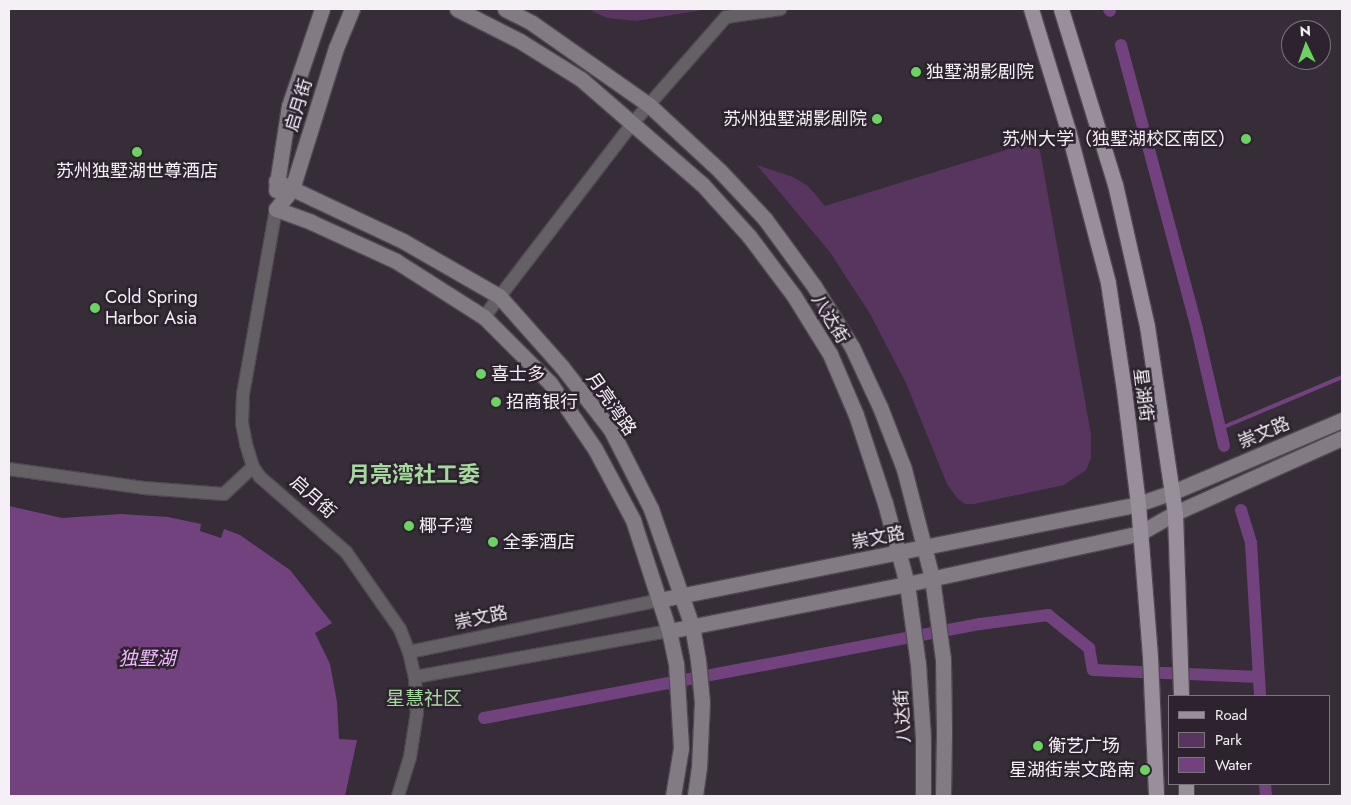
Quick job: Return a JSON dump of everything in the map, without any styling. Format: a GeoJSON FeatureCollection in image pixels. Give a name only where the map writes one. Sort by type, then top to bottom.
{"type":"FeatureCollection","features":[{"type":"Feature","properties":{"kind":"main road","name":"星湖街"},"geometry":{"type":"LineString","coordinates":[[1031,9],[1068,130],[1108,283],[1138,504],[1150,656],[1156,796]]}},
{"type":"Feature","properties":{"kind":"main road","name":"星湖街"},"geometry":{"type":"LineString","coordinates":[[1062,9],[1114,184],[1148,326],[1173,492],[1181,695]]}},
{"type":"Feature","properties":{"kind":"street","name":"启月街"},"geometry":{"type":"LineString","coordinates":[[322,9],[289,106],[276,181],[276,209],[243,394],[242,423],[253,467],[260,477],[346,552],[400,629],[409,652],[415,677],[417,712],[410,757],[398,796]]}},
{"type":"Feature","properties":{"kind":"street","name":"启月街"},"geometry":{"type":"LineString","coordinates":[[276,209],[292,189],[336,48],[352,9]]}},
{"type":"Feature","properties":{"kind":"street","name":"八达街"},"geometry":{"type":"LineString","coordinates":[[457,9],[520,41],[581,79],[702,184],[749,236],[794,296],[830,354],[856,415],[900,553],[907,584],[918,664],[923,738],[923,796]]}},
{"type":"Feature","properties":{"kind":"street","name":"八达街"},"geometry":{"type":"LineString","coordinates":[[505,9],[532,23],[649,105],[720,171],[765,219],[828,309],[852,347],[880,407],[904,469],[932,578],[943,659],[944,733],[942,796]]}},
{"type":"Feature","properties":{"kind":"street"},"geometry":{"type":"LineString","coordinates":[[484,317],[632,124],[726,17],[780,9]]}},
{"type":"Feature","properties":{"kind":"street","name":"月亮湾路"},"geometry":{"type":"LineString","coordinates":[[276,181],[404,240],[499,296],[562,367],[611,430],[651,509],[692,626],[698,660],[702,702],[699,767],[695,796]]}},
{"type":"Feature","properties":{"kind":"street"},"geometry":{"type":"LineString","coordinates":[[276,209],[311,222],[396,261],[484,317],[550,383],[594,449],[633,520],[669,631],[676,662],[679,706],[680,748],[673,796]]}},
{"type":"Feature","properties":{"kind":"street","name":"崇文路"},"geometry":{"type":"LineString","coordinates":[[409,652],[682,595],[1138,504],[1173,492],[1342,420]]}},
{"type":"Feature","properties":{"kind":"street","name":"崇文路"},"geometry":{"type":"LineString","coordinates":[[415,677],[669,631],[907,584],[1140,534],[1174,513],[1342,438]]}},
{"type":"Feature","properties":{"kind":"street"},"geometry":{"type":"LineString","coordinates":[[9,469],[144,488],[224,494],[253,467]]}},
{"type":"Feature","properties":{"kind":"green space"},"geometry":{"type":"Polygon","coordinates":[[[588,9],[708,9],[636,21],[607,18],[588,9]]]}},
{"type":"Feature","properties":{"kind":"green space"},"geometry":{"type":"Polygon","coordinates":[[[1038,140],[1091,434],[1091,458],[1086,470],[1064,485],[974,504],[965,504],[957,498],[947,484],[906,383],[869,312],[829,251],[757,165],[793,177],[808,186],[825,206],[1038,140]]]}},
{"type":"Feature","properties":{"kind":"water","name":"独墅湖"},"geometry":{"type":"Polygon","coordinates":[[[9,506],[62,518],[121,514],[168,517],[201,524],[200,531],[221,538],[224,529],[240,535],[290,570],[332,623],[315,633],[330,664],[337,702],[339,739],[357,740],[345,796],[9,796],[9,506]]]}},
{"type":"Feature","properties":{"kind":"waterway"},"geometry":{"type":"LineString","coordinates":[[1121,45],[1197,329],[1224,446]]}},
{"type":"Feature","properties":{"kind":"waterway"},"geometry":{"type":"LineString","coordinates":[[1219,429],[1342,377]]}},
{"type":"Feature","properties":{"kind":"waterway"},"geometry":{"type":"LineString","coordinates":[[1241,510],[1251,543],[1260,695]]}},
{"type":"Feature","properties":{"kind":"waterway"},"geometry":{"type":"LineString","coordinates":[[484,718],[980,624],[1048,615],[1089,648],[1093,670],[1259,677]]}},
{"type":"Feature","properties":{"kind":"waterway"},"geometry":{"type":"LineString","coordinates":[[1265,785],[1266,796]]}},
{"type":"Feature","properties":{"kind":"place","name":"独墅湖影剧院"},"geometry":{"type":"Point","coordinates":[916,72]}},
{"type":"Feature","properties":{"kind":"place","name":"苏州独墅湖影剧院"},"geometry":{"type":"Point","coordinates":[877,119]}},
{"type":"Feature","properties":{"kind":"place","name":"苏州大学（独墅湖校区南区）"},"geometry":{"type":"Point","coordinates":[1246,139]}},
{"type":"Feature","properties":{"kind":"place","name":"苏州独墅湖世尊酒店"},"geometry":{"type":"Point","coordinates":[137,152]}},
{"type":"Feature","properties":{"kind":"place","name":"Cold Spring Harbor Asia"},"geometry":{"type":"Point","coordinates":[95,308]}},
{"type":"Feature","properties":{"kind":"place","name":"喜士多"},"geometry":{"type":"Point","coordinates":[481,374]}},
{"type":"Feature","properties":{"kind":"place","name":"招商银行"},"geometry":{"type":"Point","coordinates":[496,402]}},
{"type":"Feature","properties":{"kind":"place","name":"椰子湾"},"geometry":{"type":"Point","coordinates":[409,526]}},
{"type":"Feature","properties":{"kind":"place","name":"全季酒店"},"geometry":{"type":"Point","coordinates":[493,542]}},
{"type":"Feature","properties":{"kind":"place","name":"衡艺广场"},"geometry":{"type":"Point","coordinates":[1038,746]}},
{"type":"Feature","properties":{"kind":"place","name":"星湖街崇文路南"},"geometry":{"type":"Point","coordinates":[1145,770]}},
{"type":"Feature","properties":{"kind":"district","name":"月亮湾社工委"},"geometry":{"type":"Point","coordinates":[414,475]}},
{"type":"Feature","properties":{"kind":"district","name":"星慧社区"},"geometry":{"type":"Point","coordinates":[424,699]}}]}
